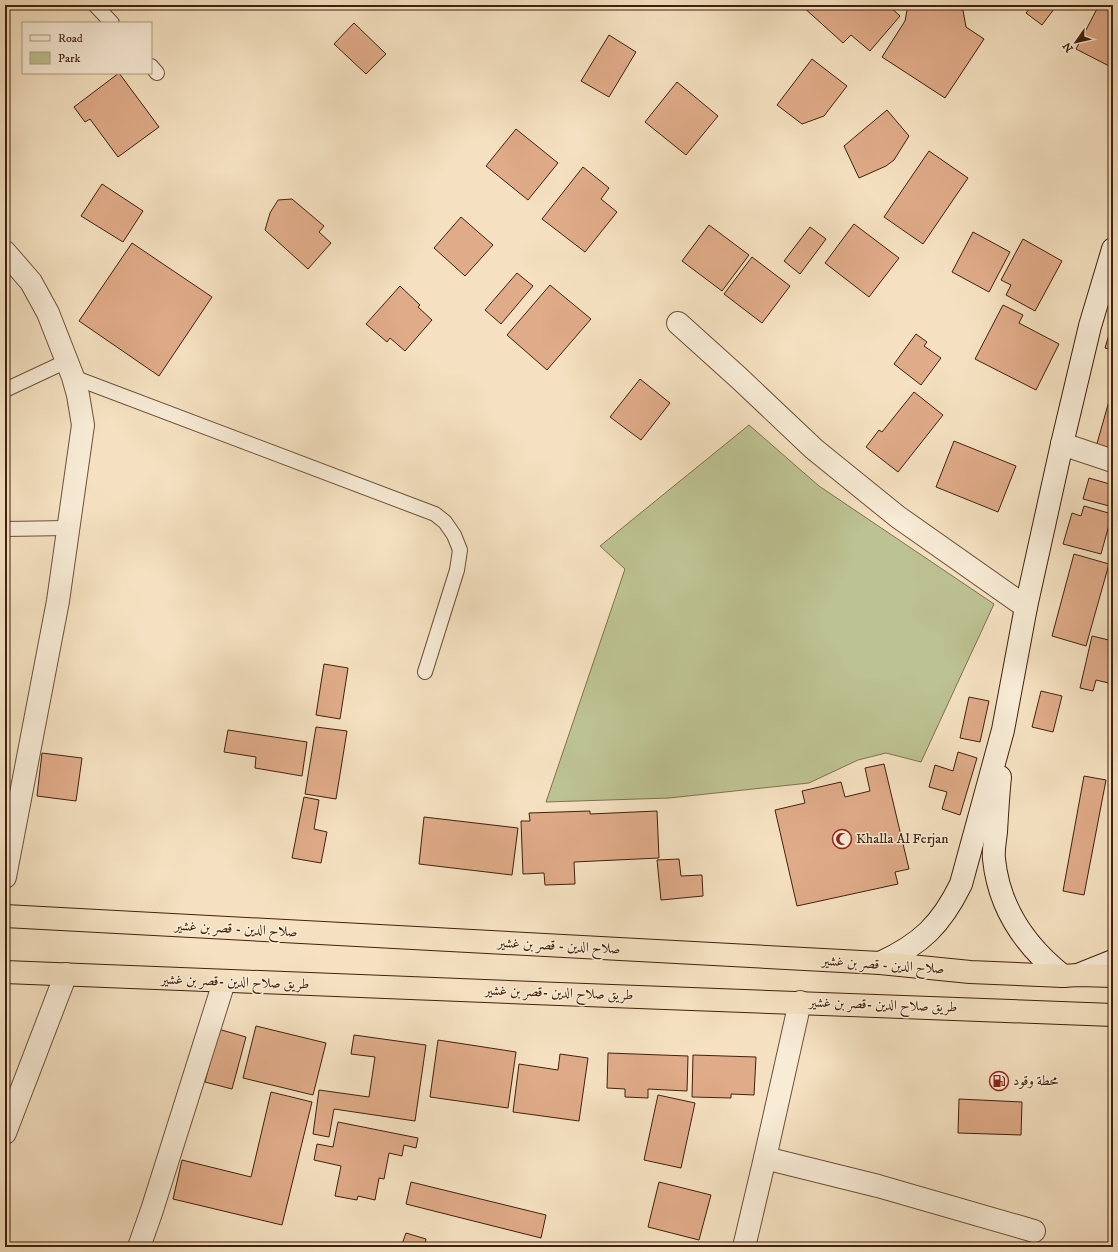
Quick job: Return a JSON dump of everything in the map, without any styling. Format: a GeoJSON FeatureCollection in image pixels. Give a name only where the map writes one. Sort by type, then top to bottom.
{"type":"FeatureCollection","features":[{"type":"Feature","properties":{"kind":"highway","name":"صلاح الدين - قصر بن غشير"},"geometry":{"type":"LineString","coordinates":[[5,916],[880,963],[970,972],[1113,976]]}},
{"type":"Feature","properties":{"kind":"highway","name":"طريق صلاح الدين -قصر بن غشير"},"geometry":{"type":"LineString","coordinates":[[5,972],[224,982],[800,1002],[1113,1015]]}},
{"type":"Feature","properties":{"kind":"street"},"geometry":{"type":"LineString","coordinates":[[880,963],[901,954],[920,940],[937,924],[950,905],[961,884],[1003,730],[1026,607],[1062,444],[1090,326],[1113,249]]}},
{"type":"Feature","properties":{"kind":"street"},"geometry":{"type":"LineString","coordinates":[[5,252],[31,282],[48,313],[70,369],[78,395],[83,425],[58,601],[5,877]]}},
{"type":"Feature","properties":{"kind":"street"},"geometry":{"type":"LineString","coordinates":[[678,323],[820,454],[898,517],[1026,607]]}},
{"type":"Feature","properties":{"kind":"street"},"geometry":{"type":"LineString","coordinates":[[1062,444],[1113,462]]}},
{"type":"Feature","properties":{"kind":"street"},"geometry":{"type":"LineString","coordinates":[[1003,730],[994,858],[997,878],[1010,916],[1033,949],[1047,963],[1071,975],[1113,961]]}},
{"type":"Feature","properties":{"kind":"street"},"geometry":{"type":"LineString","coordinates":[[5,1133],[66,974]]}},
{"type":"Feature","properties":{"kind":"street"},"geometry":{"type":"LineString","coordinates":[[139,1247],[224,982]]}},
{"type":"Feature","properties":{"kind":"street"},"geometry":{"type":"LineString","coordinates":[[744,1247],[766,1158],[800,1002]]}},
{"type":"Feature","properties":{"kind":"street"},"geometry":{"type":"LineString","coordinates":[[766,1158],[878,1186],[1034,1232]]}},
{"type":"Feature","properties":{"kind":"lane"},"geometry":{"type":"LineString","coordinates":[[96,5],[111,22]]}},
{"type":"Feature","properties":{"kind":"lane"},"geometry":{"type":"LineString","coordinates":[[5,390],[70,369],[435,514],[445,522],[454,535],[460,550],[457,570],[425,672]]}},
{"type":"Feature","properties":{"kind":"lane"},"geometry":{"type":"LineString","coordinates":[[5,529],[68,528]]}},
{"type":"Feature","properties":{"kind":"green space"},"geometry":{"type":"Polygon","coordinates":[[[749,425],[819,486],[994,604],[921,762],[886,753],[858,760],[809,783],[669,798],[546,802],[625,569],[600,546],[749,425]]]}},
{"type":"Feature","properties":{"kind":"building"},"geometry":{"type":"Polygon","coordinates":[[[888,5],[900,16],[870,51],[851,35],[843,43],[802,6],[888,5]]]}},
{"type":"Feature","properties":{"kind":"building"},"geometry":{"type":"Polygon","coordinates":[[[908,5],[929,5],[963,10],[966,27],[984,39],[945,98],[882,57],[905,21],[908,5]]]}},
{"type":"Feature","properties":{"kind":"building"},"geometry":{"type":"Polygon","coordinates":[[[1032,5],[1057,5],[1042,25],[1026,13],[1032,5]]]}},
{"type":"Feature","properties":{"kind":"building"},"geometry":{"type":"Polygon","coordinates":[[[1099,5],[1113,5],[1113,68],[1076,49],[1099,5]]]}},
{"type":"Feature","properties":{"kind":"building"},"geometry":{"type":"Polygon","coordinates":[[[354,23],[386,54],[366,74],[334,44],[354,23]]]}},
{"type":"Feature","properties":{"kind":"building"},"geometry":{"type":"Polygon","coordinates":[[[609,35],[636,52],[609,97],[581,81],[609,35]]]}},
{"type":"Feature","properties":{"kind":"building"},"geometry":{"type":"Polygon","coordinates":[[[812,59],[847,86],[824,116],[802,124],[777,105],[812,59]]]}},
{"type":"Feature","properties":{"kind":"building"},"geometry":{"type":"Polygon","coordinates":[[[118,74],[120,74],[159,127],[118,157],[90,119],[85,122],[74,107],[118,74]]]}},
{"type":"Feature","properties":{"kind":"building"},"geometry":{"type":"Polygon","coordinates":[[[677,82],[718,116],[686,155],[645,122],[677,82]]]}},
{"type":"Feature","properties":{"kind":"building"},"geometry":{"type":"Polygon","coordinates":[[[887,110],[909,136],[894,160],[886,166],[859,178],[844,146],[887,110]]]}},
{"type":"Feature","properties":{"kind":"building"},"geometry":{"type":"Polygon","coordinates":[[[516,129],[558,163],[528,200],[486,166],[516,129]]]}},
{"type":"Feature","properties":{"kind":"building"},"geometry":{"type":"Polygon","coordinates":[[[929,151],[968,178],[923,244],[884,217],[929,151]]]}},
{"type":"Feature","properties":{"kind":"building"},"geometry":{"type":"Polygon","coordinates":[[[583,167],[609,188],[601,199],[617,212],[585,252],[542,219],[583,167]]]}},
{"type":"Feature","properties":{"kind":"building"},"geometry":{"type":"Polygon","coordinates":[[[102,184],[143,211],[123,242],[81,216],[102,184]]]}},
{"type":"Feature","properties":{"kind":"building"},"geometry":{"type":"Polygon","coordinates":[[[292,199],[324,226],[319,232],[331,243],[308,269],[265,230],[270,213],[278,200],[292,199]]]}},
{"type":"Feature","properties":{"kind":"building"},"geometry":{"type":"Polygon","coordinates":[[[461,217],[493,245],[465,276],[434,248],[461,217]]]}},
{"type":"Feature","properties":{"kind":"building"},"geometry":{"type":"Polygon","coordinates":[[[854,224],[899,258],[869,297],[825,263],[854,224]]]}},
{"type":"Feature","properties":{"kind":"building"},"geometry":{"type":"Polygon","coordinates":[[[709,225],[749,255],[722,291],[682,261],[709,225]]]}},
{"type":"Feature","properties":{"kind":"building"},"geometry":{"type":"Polygon","coordinates":[[[810,227],[826,239],[800,274],[784,261],[810,227]]]}},
{"type":"Feature","properties":{"kind":"building"},"geometry":{"type":"Polygon","coordinates":[[[973,232],[1010,252],[989,292],[952,272],[973,232]]]}},
{"type":"Feature","properties":{"kind":"building"},"geometry":{"type":"Polygon","coordinates":[[[1023,239],[1062,261],[1035,311],[1006,295],[1011,285],[1001,280],[1023,239]]]}},
{"type":"Feature","properties":{"kind":"building"},"geometry":{"type":"Polygon","coordinates":[[[132,243],[212,297],[159,376],[79,321],[132,243]]]}},
{"type":"Feature","properties":{"kind":"building"},"geometry":{"type":"Polygon","coordinates":[[[752,257],[790,286],[762,323],[724,294],[752,257]]]}},
{"type":"Feature","properties":{"kind":"building"},"geometry":{"type":"Polygon","coordinates":[[[517,273],[533,286],[501,324],[485,310],[517,273]]]}},
{"type":"Feature","properties":{"kind":"building"},"geometry":{"type":"Polygon","coordinates":[[[550,285],[591,319],[547,370],[507,335],[550,285]]]}},
{"type":"Feature","properties":{"kind":"building"},"geometry":{"type":"Polygon","coordinates":[[[400,286],[420,305],[418,307],[432,320],[405,351],[390,338],[387,342],[366,324],[400,286]]]}},
{"type":"Feature","properties":{"kind":"building"},"geometry":{"type":"Polygon","coordinates":[[[1003,305],[1023,315],[1019,323],[1059,344],[1036,390],[975,359],[1003,305]]]}},
{"type":"Feature","properties":{"kind":"building"},"geometry":{"type":"Polygon","coordinates":[[[1113,321],[1113,350],[1105,348],[1113,321]]]}},
{"type":"Feature","properties":{"kind":"building"},"geometry":{"type":"Polygon","coordinates":[[[916,334],[927,342],[924,346],[941,358],[921,385],[894,364],[916,334]]]}},
{"type":"Feature","properties":{"kind":"building"},"geometry":{"type":"Polygon","coordinates":[[[640,379],[670,403],[641,440],[610,417],[640,379]]]}},
{"type":"Feature","properties":{"kind":"building"},"geometry":{"type":"Polygon","coordinates":[[[1113,387],[1113,452],[1096,447],[1113,387]]]}},
{"type":"Feature","properties":{"kind":"building"},"geometry":{"type":"Polygon","coordinates":[[[914,392],[943,415],[898,472],[866,447],[879,430],[882,432],[914,392]]]}},
{"type":"Feature","properties":{"kind":"building"},"geometry":{"type":"Polygon","coordinates":[[[954,441],[1016,466],[998,512],[936,487],[954,441]]]}},
{"type":"Feature","properties":{"kind":"building"},"geometry":{"type":"Polygon","coordinates":[[[1089,478],[1113,485],[1113,507],[1083,499],[1089,478]]]}},
{"type":"Feature","properties":{"kind":"building"},"geometry":{"type":"Polygon","coordinates":[[[1084,506],[1112,514],[1101,554],[1063,544],[1072,513],[1081,516],[1084,506]]]}},
{"type":"Feature","properties":{"kind":"building"},"geometry":{"type":"Polygon","coordinates":[[[1074,554],[1109,564],[1086,646],[1052,636],[1074,554]]]}},
{"type":"Feature","properties":{"kind":"building"},"geometry":{"type":"Polygon","coordinates":[[[1092,636],[1113,641],[1113,684],[1096,680],[1093,691],[1080,688],[1092,636]]]}},
{"type":"Feature","properties":{"kind":"building"},"geometry":{"type":"Polygon","coordinates":[[[324,664],[348,668],[340,719],[316,715],[324,664]]]}},
{"type":"Feature","properties":{"kind":"building"},"geometry":{"type":"Polygon","coordinates":[[[1041,691],[1062,696],[1053,732],[1032,727],[1041,691]]]}},
{"type":"Feature","properties":{"kind":"building"},"geometry":{"type":"Polygon","coordinates":[[[969,697],[989,701],[980,742],[960,738],[969,697]]]}},
{"type":"Feature","properties":{"kind":"building"},"geometry":{"type":"Polygon","coordinates":[[[316,727],[347,731],[336,799],[305,794],[316,727]]]}},
{"type":"Feature","properties":{"kind":"building"},"geometry":{"type":"Polygon","coordinates":[[[228,730],[307,742],[302,776],[255,768],[256,757],[224,752],[228,730]]]}},
{"type":"Feature","properties":{"kind":"building"},"geometry":{"type":"Polygon","coordinates":[[[958,752],[977,758],[960,815],[942,809],[947,792],[929,787],[935,765],[953,771],[958,752]]]}},
{"type":"Feature","properties":{"kind":"building"},"geometry":{"type":"Polygon","coordinates":[[[42,753],[82,758],[76,801],[37,796],[42,753]]]}},
{"type":"Feature","properties":{"kind":"building","name":"Khalla Al Ferjan"},"geometry":{"type":"Polygon","coordinates":[[[884,764],[909,869],[895,872],[898,884],[797,906],[775,810],[805,803],[802,791],[841,782],[845,797],[870,791],[865,768],[884,764]]]}},
{"type":"Feature","properties":{"kind":"building"},"geometry":{"type":"Polygon","coordinates":[[[1084,776],[1106,780],[1084,895],[1063,891],[1084,776]]]}},
{"type":"Feature","properties":{"kind":"building"},"geometry":{"type":"Polygon","coordinates":[[[304,797],[319,800],[314,829],[327,832],[321,863],[292,858],[304,797]]]}},
{"type":"Feature","properties":{"kind":"building"},"geometry":{"type":"Polygon","coordinates":[[[590,811],[590,814],[657,811],[659,858],[574,862],[575,884],[545,885],[544,873],[523,874],[521,821],[530,821],[529,813],[590,811]]]}},
{"type":"Feature","properties":{"kind":"building"},"geometry":{"type":"Polygon","coordinates":[[[424,817],[518,828],[512,875],[419,864],[424,817]]]}},
{"type":"Feature","properties":{"kind":"building"},"geometry":{"type":"Polygon","coordinates":[[[679,859],[681,876],[702,875],[703,896],[661,900],[657,860],[679,859]]]}},
{"type":"Feature","properties":{"kind":"building"},"geometry":{"type":"Polygon","coordinates":[[[256,1026],[326,1043],[313,1095],[243,1078],[256,1026]]]}},
{"type":"Feature","properties":{"kind":"building"},"geometry":{"type":"Polygon","coordinates":[[[218,1029],[246,1037],[232,1089],[205,1082],[218,1029]]]}},
{"type":"Feature","properties":{"kind":"building"},"geometry":{"type":"Polygon","coordinates":[[[354,1035],[426,1045],[415,1121],[334,1109],[329,1137],[313,1134],[319,1090],[369,1097],[375,1057],[351,1054],[354,1035]]]}},
{"type":"Feature","properties":{"kind":"building"},"geometry":{"type":"Polygon","coordinates":[[[438,1040],[516,1052],[508,1108],[430,1097],[438,1040]]]}},
{"type":"Feature","properties":{"kind":"building"},"geometry":{"type":"Polygon","coordinates":[[[608,1053],[688,1056],[687,1091],[648,1089],[648,1098],[625,1097],[625,1089],[607,1088],[608,1053]]]}},
{"type":"Feature","properties":{"kind":"building"},"geometry":{"type":"Polygon","coordinates":[[[560,1054],[588,1058],[579,1121],[513,1112],[519,1064],[558,1070],[560,1054]]]}},
{"type":"Feature","properties":{"kind":"building"},"geometry":{"type":"Polygon","coordinates":[[[693,1055],[756,1057],[754,1095],[731,1094],[731,1098],[692,1097],[693,1055]]]}},
{"type":"Feature","properties":{"kind":"building"},"geometry":{"type":"Polygon","coordinates":[[[271,1092],[312,1102],[282,1225],[173,1199],[182,1160],[251,1177],[271,1092]]]}},
{"type":"Feature","properties":{"kind":"building"},"geometry":{"type":"Polygon","coordinates":[[[658,1095],[695,1103],[681,1168],[644,1160],[658,1095]]]}},
{"type":"Feature","properties":{"kind":"building"},"geometry":{"type":"Polygon","coordinates":[[[959,1099],[1022,1102],[1021,1135],[958,1133],[959,1099]]]}},
{"type":"Feature","properties":{"kind":"building"},"geometry":{"type":"Polygon","coordinates":[[[338,1122],[418,1138],[416,1148],[404,1145],[402,1156],[389,1153],[384,1179],[379,1178],[375,1200],[358,1196],[357,1200],[335,1196],[341,1166],[314,1160],[317,1144],[333,1147],[338,1122]]]}},
{"type":"Feature","properties":{"kind":"building"},"geometry":{"type":"Polygon","coordinates":[[[411,1182],[546,1215],[541,1238],[406,1204],[411,1182]]]}},
{"type":"Feature","properties":{"kind":"building"},"geometry":{"type":"Polygon","coordinates":[[[659,1182],[711,1195],[699,1240],[648,1227],[659,1182]]]}},
{"type":"Feature","properties":{"kind":"building"},"geometry":{"type":"Polygon","coordinates":[[[406,1233],[426,1239],[425,1245],[432,1247],[401,1247],[406,1233]]]}},
{"type":"Feature","properties":{"kind":"place","name":"Khalla Al Ferjan"},"geometry":{"type":"Point","coordinates":[842,839]}},
{"type":"Feature","properties":{"kind":"place","name":"محطة وقود"},"geometry":{"type":"Point","coordinates":[999,1081]}}]}
